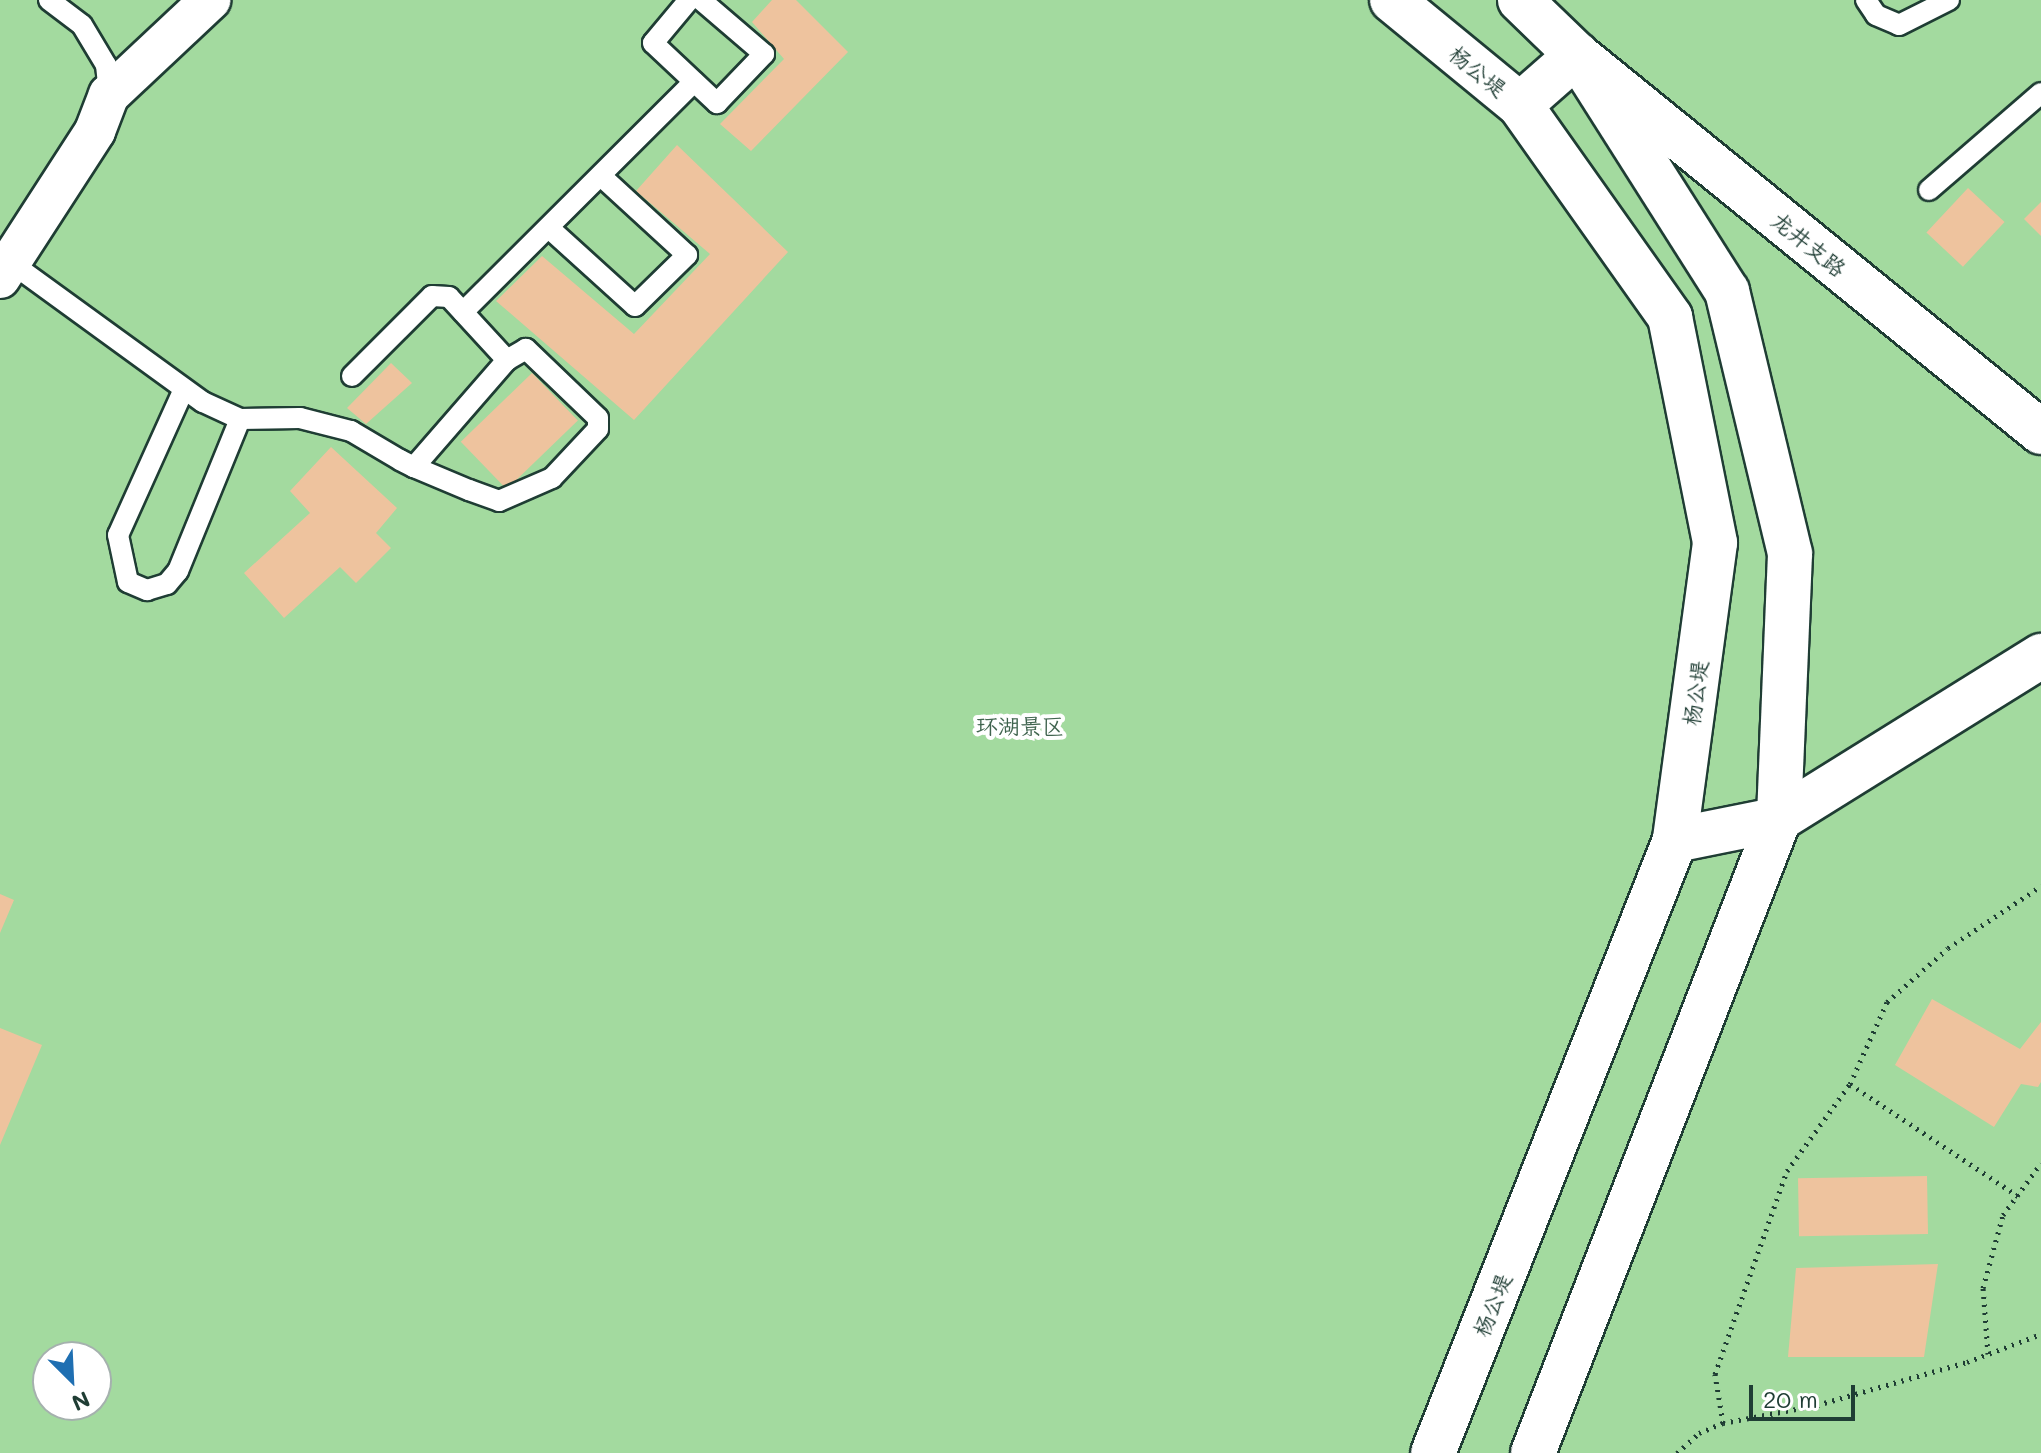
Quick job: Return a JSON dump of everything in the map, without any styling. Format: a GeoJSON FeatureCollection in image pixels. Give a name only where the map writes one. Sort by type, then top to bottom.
{"type":"FeatureCollection","features":[{"type":"Feature","properties":{"kind":"main road","name":"杨公堤"},"geometry":{"type":"LineString","coordinates":[[1392,0],[1520,105],[1670,317],[1715,543],[1675,840],[1433,1453]]}},
{"type":"Feature","properties":{"kind":"main road"},"geometry":{"type":"LineString","coordinates":[[1520,0],[1577,55],[1727,291],[1790,554],[1779,819],[1533,1453]]}},
{"type":"Feature","properties":{"kind":"main road"},"geometry":{"type":"LineString","coordinates":[[1520,105],[1577,55]]}},
{"type":"Feature","properties":{"kind":"main road","name":"龙井支路"},"geometry":{"type":"LineString","coordinates":[[1577,55],[2041,432]]}},
{"type":"Feature","properties":{"kind":"main road"},"geometry":{"type":"LineString","coordinates":[[1675,840],[1779,819],[2041,656]]}},
{"type":"Feature","properties":{"kind":"street"},"geometry":{"type":"LineString","coordinates":[[5,270],[95,131],[109,95],[210,0]]}},
{"type":"Feature","properties":{"kind":"lane"},"geometry":{"type":"LineString","coordinates":[[49,0],[82,25],[106,65],[109,95]]}},
{"type":"Feature","properties":{"kind":"lane"},"geometry":{"type":"LineString","coordinates":[[689,0],[653,43],[717,103],[764,54],[701,0]]}},
{"type":"Feature","properties":{"kind":"lane"},"geometry":{"type":"LineString","coordinates":[[1866,0],[1876,15],[1899,25],[1949,0]]}},
{"type":"Feature","properties":{"kind":"lane"},"geometry":{"type":"LineString","coordinates":[[463,312],[694,82]]}},
{"type":"Feature","properties":{"kind":"lane"},"geometry":{"type":"LineString","coordinates":[[1929,190],[2041,93]]}},
{"type":"Feature","properties":{"kind":"lane"},"geometry":{"type":"LineString","coordinates":[[549,228],[635,306],[687,255],[601,176]]}},
{"type":"Feature","properties":{"kind":"lane"},"geometry":{"type":"LineString","coordinates":[[5,270],[184,389],[240,419],[300,418],[339,428],[414,467],[499,501],[552,478],[598,429],[598,418],[526,349],[507,360],[414,467]]}},
{"type":"Feature","properties":{"kind":"lane"},"geometry":{"type":"LineString","coordinates":[[352,376],[432,296],[449,297],[507,360]]}},
{"type":"Feature","properties":{"kind":"lane"},"geometry":{"type":"LineString","coordinates":[[184,389],[118,535],[128,582],[147,590],[167,584],[178,571],[240,419]]}},
{"type":"Feature","properties":{"kind":"path"},"geometry":{"type":"LineString","coordinates":[[1723,1423],[1715,1374],[1787,1171],[1850,1084],[1887,1002],[1948,948],[2041,886]]}},
{"type":"Feature","properties":{"kind":"path"},"geometry":{"type":"LineString","coordinates":[[1850,1084],[2018,1196]]}},
{"type":"Feature","properties":{"kind":"path"},"geometry":{"type":"LineString","coordinates":[[1988,1354],[1983,1288],[2003,1215],[2041,1163]]}},
{"type":"Feature","properties":{"kind":"path"},"geometry":{"type":"LineString","coordinates":[[1677,1453],[1699,1433],[1723,1423],[1817,1405],[1988,1354],[2041,1334]]}},
{"type":"Feature","properties":{"kind":"green space","name":"环湖景区"},"geometry":{"type":"Polygon","coordinates":[[[0,0],[2041,0],[2041,1453],[0,1453],[0,0]]]}},
{"type":"Feature","properties":{"kind":"building"},"geometry":{"type":"Polygon","coordinates":[[[772,0],[796,0],[848,52],[751,151],[720,124],[784,59],[752,22],[772,0]]]}},
{"type":"Feature","properties":{"kind":"building"},"geometry":{"type":"Polygon","coordinates":[[[677,145],[788,252],[634,420],[496,301],[542,256],[634,334],[710,254],[636,191],[677,145]]]}},
{"type":"Feature","properties":{"kind":"building"},"geometry":{"type":"Polygon","coordinates":[[[1968,188],[2005,222],[1963,267],[1926,233],[1968,188]]]}},
{"type":"Feature","properties":{"kind":"building"},"geometry":{"type":"Polygon","coordinates":[[[2041,202],[2041,236],[2024,219],[2041,202]]]}},
{"type":"Feature","properties":{"kind":"building"},"geometry":{"type":"Polygon","coordinates":[[[391,363],[412,383],[366,424],[347,408],[391,363]]]}},
{"type":"Feature","properties":{"kind":"building"},"geometry":{"type":"Polygon","coordinates":[[[532,373],[578,420],[507,489],[461,442],[532,373]]]}},
{"type":"Feature","properties":{"kind":"building"},"geometry":{"type":"Polygon","coordinates":[[[331,447],[397,508],[376,533],[391,548],[356,583],[340,567],[284,618],[244,573],[310,513],[290,491],[331,447]]]}},
{"type":"Feature","properties":{"kind":"building"},"geometry":{"type":"Polygon","coordinates":[[[0,894],[14,900],[0,933],[0,894]]]}},
{"type":"Feature","properties":{"kind":"building"},"geometry":{"type":"Polygon","coordinates":[[[1932,999],[2020,1049],[2041,1022],[2041,1082],[2038,1087],[2021,1084],[1994,1127],[1895,1065],[1932,999]]]}},
{"type":"Feature","properties":{"kind":"building"},"geometry":{"type":"Polygon","coordinates":[[[0,1028],[42,1045],[0,1145],[0,1028]]]}},
{"type":"Feature","properties":{"kind":"building"},"geometry":{"type":"Polygon","coordinates":[[[1927,1176],[1928,1234],[1799,1236],[1798,1178],[1927,1176]]]}},
{"type":"Feature","properties":{"kind":"building"},"geometry":{"type":"Polygon","coordinates":[[[1938,1264],[1924,1357],[1788,1357],[1796,1268],[1938,1264]]]}}]}
